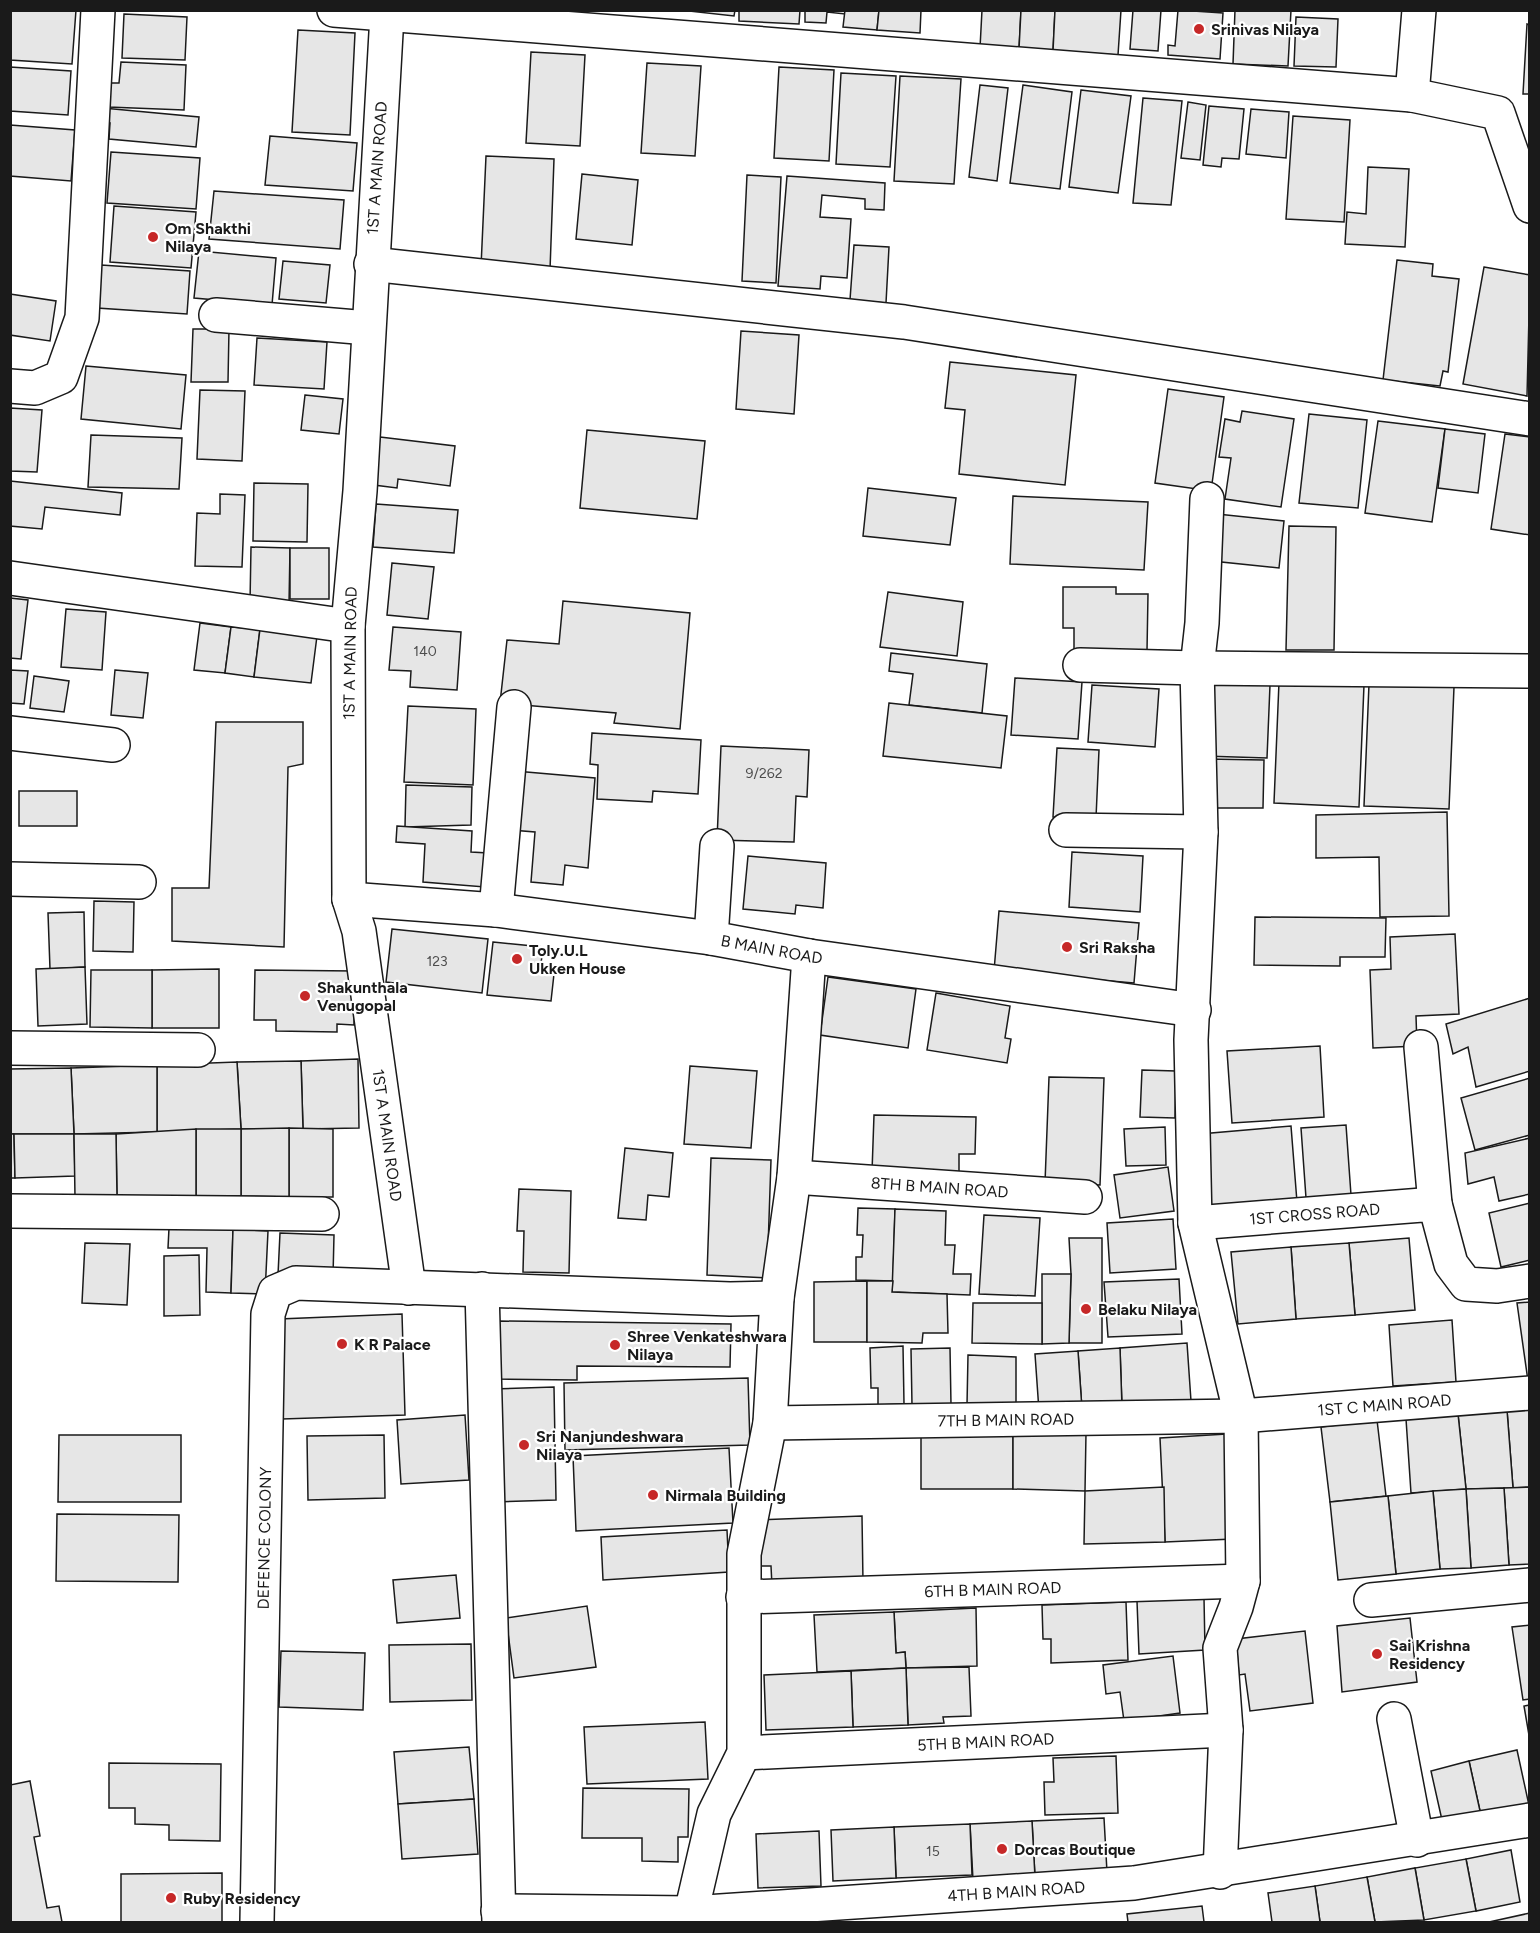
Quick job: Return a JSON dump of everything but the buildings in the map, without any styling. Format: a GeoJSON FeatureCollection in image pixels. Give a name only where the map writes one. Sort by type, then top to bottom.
{"type":"FeatureCollection","features":[{"type":"Feature","properties":{"kind":"street"},"geometry":{"type":"LineString","coordinates":[[10,386],[35,388],[61,377],[82,318],[98,10]]}},
{"type":"Feature","properties":{"kind":"street"},"geometry":{"type":"LineString","coordinates":[[334,10],[387,15],[485,16],[1412,95],[1498,112],[1530,206]]}},
{"type":"Feature","properties":{"kind":"street"},"geometry":{"type":"LineString","coordinates":[[1412,95],[1419,10]]}},
{"type":"Feature","properties":{"kind":"street","name":"1ST A MAIN ROAD"},"geometry":{"type":"LineString","coordinates":[[387,15],[371,264],[360,491],[348,626],[350,899],[359,931],[409,1288]]}},
{"type":"Feature","properties":{"kind":"street"},"geometry":{"type":"LineString","coordinates":[[371,264],[904,322],[1530,419]]}},
{"type":"Feature","properties":{"kind":"street"},"geometry":{"type":"LineString","coordinates":[[216,315],[368,328]]}},
{"type":"Feature","properties":{"kind":"street"},"geometry":{"type":"LineString","coordinates":[[1207,499],[1202,623],[1197,668],[1201,831],[1191,1040],[1195,1223],[1241,1416],[1243,1581],[1236,1607],[1220,1648],[1226,1730],[1220,1872]]}},
{"type":"Feature","properties":{"kind":"street"},"geometry":{"type":"LineString","coordinates":[[10,578],[348,626]]}},
{"type":"Feature","properties":{"kind":"street"},"geometry":{"type":"LineString","coordinates":[[1080,665],[1530,671]]}},
{"type":"Feature","properties":{"kind":"street"},"geometry":{"type":"LineString","coordinates":[[496,910],[514,707]]}},
{"type":"Feature","properties":{"kind":"street"},"geometry":{"type":"LineString","coordinates":[[10,733],[113,745]]}},
{"type":"Feature","properties":{"kind":"street"},"geometry":{"type":"LineString","coordinates":[[1066,830],[1201,831]]}},
{"type":"Feature","properties":{"kind":"street"},"geometry":{"type":"LineString","coordinates":[[711,938],[717,846]]}},
{"type":"Feature","properties":{"kind":"street"},"geometry":{"type":"LineString","coordinates":[[10,879],[139,882]]}},
{"type":"Feature","properties":{"kind":"street","name":"B MAIN ROAD"},"geometry":{"type":"LineString","coordinates":[[350,899],[496,910],[711,938],[809,956],[1194,1010]]}},
{"type":"Feature","properties":{"kind":"street"},"geometry":{"type":"LineString","coordinates":[[691,1918],[714,1814],[744,1753],[744,1554],[770,1423],[777,1298],[794,1177],[809,956]]}},
{"type":"Feature","properties":{"kind":"street"},"geometry":{"type":"LineString","coordinates":[[1421,1047],[1435,1204],[1451,1264],[1466,1284],[1497,1286],[1530,1281]]}},
{"type":"Feature","properties":{"kind":"street"},"geometry":{"type":"LineString","coordinates":[[10,1048],[198,1050]]}},
{"type":"Feature","properties":{"kind":"street","name":"8TH B MAIN ROAD"},"geometry":{"type":"LineString","coordinates":[[794,1177],[1085,1197]]}},
{"type":"Feature","properties":{"kind":"street","name":"1ST CROSS ROAD"},"geometry":{"type":"LineString","coordinates":[[1195,1223],[1435,1204]]}},
{"type":"Feature","properties":{"kind":"street"},"geometry":{"type":"LineString","coordinates":[[10,1211],[322,1214]]}},
{"type":"Feature","properties":{"kind":"street","name":"DEFENCE COLONY"},"geometry":{"type":"LineString","coordinates":[[256,1923],[268,1314],[275,1292],[296,1283],[729,1299],[777,1298]]}},
{"type":"Feature","properties":{"kind":"street"},"geometry":{"type":"LineString","coordinates":[[482,1289],[499,1917]]}},
{"type":"Feature","properties":{"kind":"street","name":"1ST C MAIN ROAD"},"geometry":{"type":"LineString","coordinates":[[1241,1416],[1530,1393]]}},
{"type":"Feature","properties":{"kind":"street","name":"7TH B MAIN ROAD"},"geometry":{"type":"LineString","coordinates":[[770,1423],[1241,1416]]}},
{"type":"Feature","properties":{"kind":"street","name":"6TH B MAIN ROAD"},"geometry":{"type":"LineString","coordinates":[[743,1597],[1243,1581]]}},
{"type":"Feature","properties":{"kind":"street"},"geometry":{"type":"LineString","coordinates":[[1371,1600],[1530,1585]]}},
{"type":"Feature","properties":{"kind":"street"},"geometry":{"type":"LineString","coordinates":[[1394,1719],[1417,1840]]}},
{"type":"Feature","properties":{"kind":"street","name":"5TH B MAIN ROAD"},"geometry":{"type":"LineString","coordinates":[[744,1753],[1226,1730]]}},
{"type":"Feature","properties":{"kind":"street","name":"4TH B MAIN ROAD"},"geometry":{"type":"LineString","coordinates":[[499,1917],[691,1918],[1134,1883],[1220,1872],[1530,1820]]}},
{"type":"Feature","properties":{"kind":"place","name":"Srinivas Nilaya"},"geometry":{"type":"Point","coordinates":[1199,29]}},
{"type":"Feature","properties":{"kind":"place","name":"Om Shakthi Nilaya"},"geometry":{"type":"Point","coordinates":[153,237]}},
{"type":"Feature","properties":{"kind":"place","name":"Sri Raksha"},"geometry":{"type":"Point","coordinates":[1067,947]}},
{"type":"Feature","properties":{"kind":"place","name":"Toly.U.L Ukken House"},"geometry":{"type":"Point","coordinates":[517,959]}},
{"type":"Feature","properties":{"kind":"place","name":"Shakunthala Venugopal"},"geometry":{"type":"Point","coordinates":[305,996]}},
{"type":"Feature","properties":{"kind":"place","name":"Belaku Nilaya"},"geometry":{"type":"Point","coordinates":[1086,1309]}},
{"type":"Feature","properties":{"kind":"place","name":"K R Palace"},"geometry":{"type":"Point","coordinates":[342,1344]}},
{"type":"Feature","properties":{"kind":"place","name":"Shree Venkateshwara Nilaya"},"geometry":{"type":"Point","coordinates":[615,1345]}},
{"type":"Feature","properties":{"kind":"place","name":"Sri Nanjundeshwara Nilaya"},"geometry":{"type":"Point","coordinates":[524,1445]}},
{"type":"Feature","properties":{"kind":"place","name":"Nirmala Building"},"geometry":{"type":"Point","coordinates":[653,1495]}},
{"type":"Feature","properties":{"kind":"place","name":"Sai Krishna Residency"},"geometry":{"type":"Point","coordinates":[1377,1654]}},
{"type":"Feature","properties":{"kind":"place","name":"Dorcas Boutique"},"geometry":{"type":"Point","coordinates":[1002,1849]}},
{"type":"Feature","properties":{"kind":"place","name":"Ruby Residency"},"geometry":{"type":"Point","coordinates":[171,1898]}}]}
